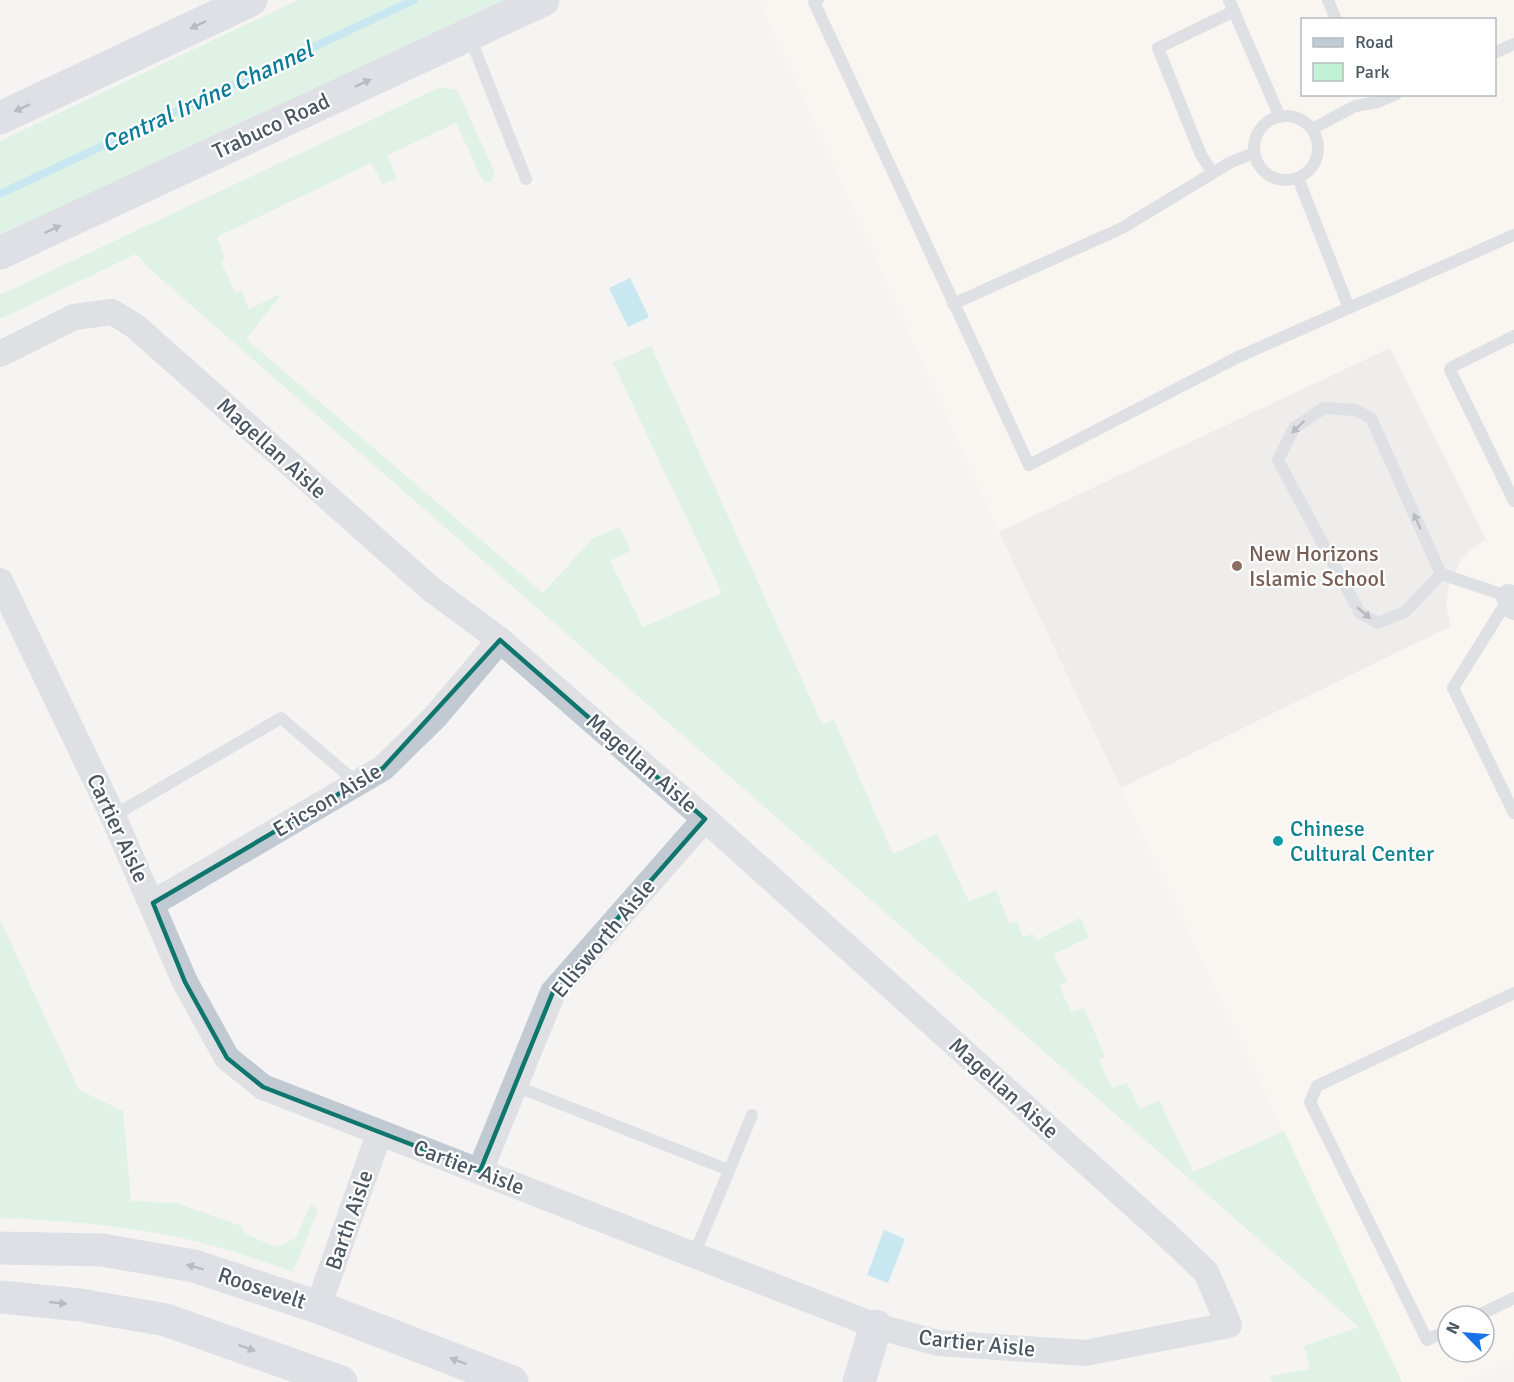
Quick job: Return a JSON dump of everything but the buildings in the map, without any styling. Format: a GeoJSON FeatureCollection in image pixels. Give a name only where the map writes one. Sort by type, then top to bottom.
{"type":"FeatureCollection","features":[{"type":"Feature","properties":{"kind":"street"},"geometry":{"type":"LineString","coordinates":[[0,118],[251,0]]}},
{"type":"Feature","properties":{"kind":"street","name":"Trabuco Road"},"geometry":{"type":"LineString","coordinates":[[0,253],[543,0]]}},
{"type":"Feature","properties":{"kind":"street","name":"Magellan Aisle"},"geometry":{"type":"LineString","coordinates":[[0,354],[74,317],[112,312],[135,326],[431,589],[500,640],[705,819],[1175,1242],[1206,1272],[1229,1325]]}},
{"type":"Feature","properties":{"kind":"street","name":"Cartier Aisle"},"geometry":{"type":"LineString","coordinates":[[0,581],[113,816],[153,903],[185,982],[227,1058],[263,1087],[876,1326],[938,1343],[1085,1353],[1229,1325]]}},
{"type":"Feature","properties":{"kind":"street","name":"Ericson Aisle"},"geometry":{"type":"LineString","coordinates":[[153,903],[383,768],[435,717],[500,640]]}},
{"type":"Feature","properties":{"kind":"street","name":"Ellisworth Aisle"},"geometry":{"type":"LineString","coordinates":[[480,1171],[553,992],[705,819]]}},
{"type":"Feature","properties":{"kind":"street","name":"Barth Aisle"},"geometry":{"type":"LineString","coordinates":[[318,1307],[379,1134]]}},
{"type":"Feature","properties":{"kind":"street","name":"Roosevelt"},"geometry":{"type":"LineString","coordinates":[[0,1248],[102,1250],[194,1266],[318,1307],[512,1382]]}},
{"type":"Feature","properties":{"kind":"street"},"geometry":{"type":"LineString","coordinates":[[0,1297],[80,1305],[166,1320],[341,1382]]}},
{"type":"Feature","properties":{"kind":"street"},"geometry":{"type":"LineString","coordinates":[[859,1382],[876,1326]]}},
{"type":"Feature","properties":{"kind":"lane"},"geometry":{"type":"LineString","coordinates":[[1328,0],[1335,18]]}},
{"type":"Feature","properties":{"kind":"lane"},"geometry":{"type":"LineString","coordinates":[[815,1],[1029,465],[1238,357],[1514,235]]}},
{"type":"Feature","properties":{"kind":"lane"},"geometry":{"type":"LineString","coordinates":[[1213,173],[1201,155],[1158,48],[1232,6],[1280,117]]}},
{"type":"Feature","properties":{"kind":"lane"},"geometry":{"type":"LineString","coordinates":[[469,34],[526,179]]}},
{"type":"Feature","properties":{"kind":"lane"},"geometry":{"type":"LineString","coordinates":[[1496,52],[1514,44]]}},
{"type":"Feature","properties":{"kind":"lane"},"geometry":{"type":"LineString","coordinates":[[1312,129],[1367,99],[1384,96]]}},
{"type":"Feature","properties":{"kind":"lane"},"geometry":{"type":"LineString","coordinates":[[1296,118],[1312,129],[1317,140],[1317,156],[1310,170],[1298,178],[1288,180],[1273,178],[1260,168],[1254,153],[1257,137],[1260,130],[1272,119],[1296,118]]}},
{"type":"Feature","properties":{"kind":"lane"},"geometry":{"type":"LineString","coordinates":[[953,303],[1122,228],[1231,162],[1254,153]]}},
{"type":"Feature","properties":{"kind":"lane"},"geometry":{"type":"LineString","coordinates":[[1298,178],[1349,308]]}},
{"type":"Feature","properties":{"kind":"lane"},"geometry":{"type":"LineString","coordinates":[[1514,336],[1450,370],[1514,501]]}},
{"type":"Feature","properties":{"kind":"lane"},"geometry":{"type":"LineString","coordinates":[[1441,574],[1405,612],[1378,624],[1360,613],[1278,460],[1294,428],[1324,408],[1355,410],[1371,418],[1441,574],[1513,598],[1454,688],[1514,813]]}},
{"type":"Feature","properties":{"kind":"lane"},"geometry":{"type":"LineString","coordinates":[[113,816],[281,718],[357,783]]}},
{"type":"Feature","properties":{"kind":"lane"},"geometry":{"type":"LineString","coordinates":[[1436,1336],[1427,1340],[1310,1102],[1317,1086],[1514,993]]}},
{"type":"Feature","properties":{"kind":"lane"},"geometry":{"type":"LineString","coordinates":[[514,1086],[729,1170]]}},
{"type":"Feature","properties":{"kind":"lane"},"geometry":{"type":"LineString","coordinates":[[694,1255],[752,1115]]}},
{"type":"Feature","properties":{"kind":"lane"},"geometry":{"type":"LineString","coordinates":[[1496,1307],[1514,1298]]}},
{"type":"Feature","properties":{"kind":"highlighted area"},"geometry":{"type":"Polygon","coordinates":[[[500,640],[705,819],[553,992],[480,1171],[263,1087],[227,1058],[185,982],[153,903],[383,768],[500,640]]]}},
{"type":"Feature","properties":{"kind":"shaded area"},"geometry":{"type":"Polygon","coordinates":[[[759,0],[1514,0],[1514,1359],[1467,1382],[1402,1382],[999,532],[759,0]]]}},
{"type":"Feature","properties":{"kind":"shaded area","name":"New Horizons Islamic School"},"geometry":{"type":"Polygon","coordinates":[[[1390,348],[1486,539],[1461,560],[1449,583],[1446,606],[1451,626],[1121,788],[999,532],[1390,348]]]}},
{"type":"Feature","properties":{"kind":"green space"},"geometry":{"type":"Polygon","coordinates":[[[298,0],[512,0],[0,241],[0,141],[298,0]]]}},
{"type":"Feature","properties":{"kind":"green space"},"geometry":{"type":"Polygon","coordinates":[[[441,87],[457,90],[495,173],[491,182],[482,179],[456,123],[387,155],[397,178],[383,184],[371,163],[217,237],[225,259],[221,262],[236,293],[241,291],[249,309],[283,293],[246,339],[543,593],[593,538],[620,527],[630,551],[610,561],[643,627],[722,593],[613,363],[651,346],[822,724],[834,720],[893,854],[937,834],[969,902],[996,890],[1009,923],[1016,921],[1023,937],[1033,934],[1037,940],[1080,918],[1089,937],[1054,954],[1067,982],[1059,985],[1071,1012],[1084,1008],[1105,1057],[1099,1060],[1112,1088],[1127,1083],[1140,1109],[1159,1100],[1193,1172],[1284,1131],[1402,1382],[1272,1382],[1270,1376],[1310,1369],[1304,1346],[1359,1327],[151,270],[136,254],[0,319],[0,295],[441,87]]]}},
{"type":"Feature","properties":{"kind":"green space"},"geometry":{"type":"Polygon","coordinates":[[[0,920],[79,1090],[123,1111],[131,1201],[176,1203],[242,1226],[244,1234],[277,1247],[296,1238],[311,1204],[318,1210],[293,1272],[219,1247],[157,1233],[95,1224],[0,1218],[0,920]]]}},
{"type":"Feature","properties":{"kind":"water"},"geometry":{"type":"Polygon","coordinates":[[[630,278],[649,317],[628,327],[609,288],[630,278]]]}},
{"type":"Feature","properties":{"kind":"water"},"geometry":{"type":"Polygon","coordinates":[[[884,1230],[905,1239],[888,1283],[867,1275],[884,1230]]]}},
{"type":"Feature","properties":{"kind":"waterway","name":"Central Irvine Channel"},"geometry":{"type":"LineString","coordinates":[[0,194],[414,0]]}},
{"type":"Feature","properties":{"kind":"place","name":"New Horizons Islamic School"},"geometry":{"type":"Point","coordinates":[1237,566]}},
{"type":"Feature","properties":{"kind":"place","name":"Chinese Cultural Center"},"geometry":{"type":"Point","coordinates":[1278,841]}}]}
